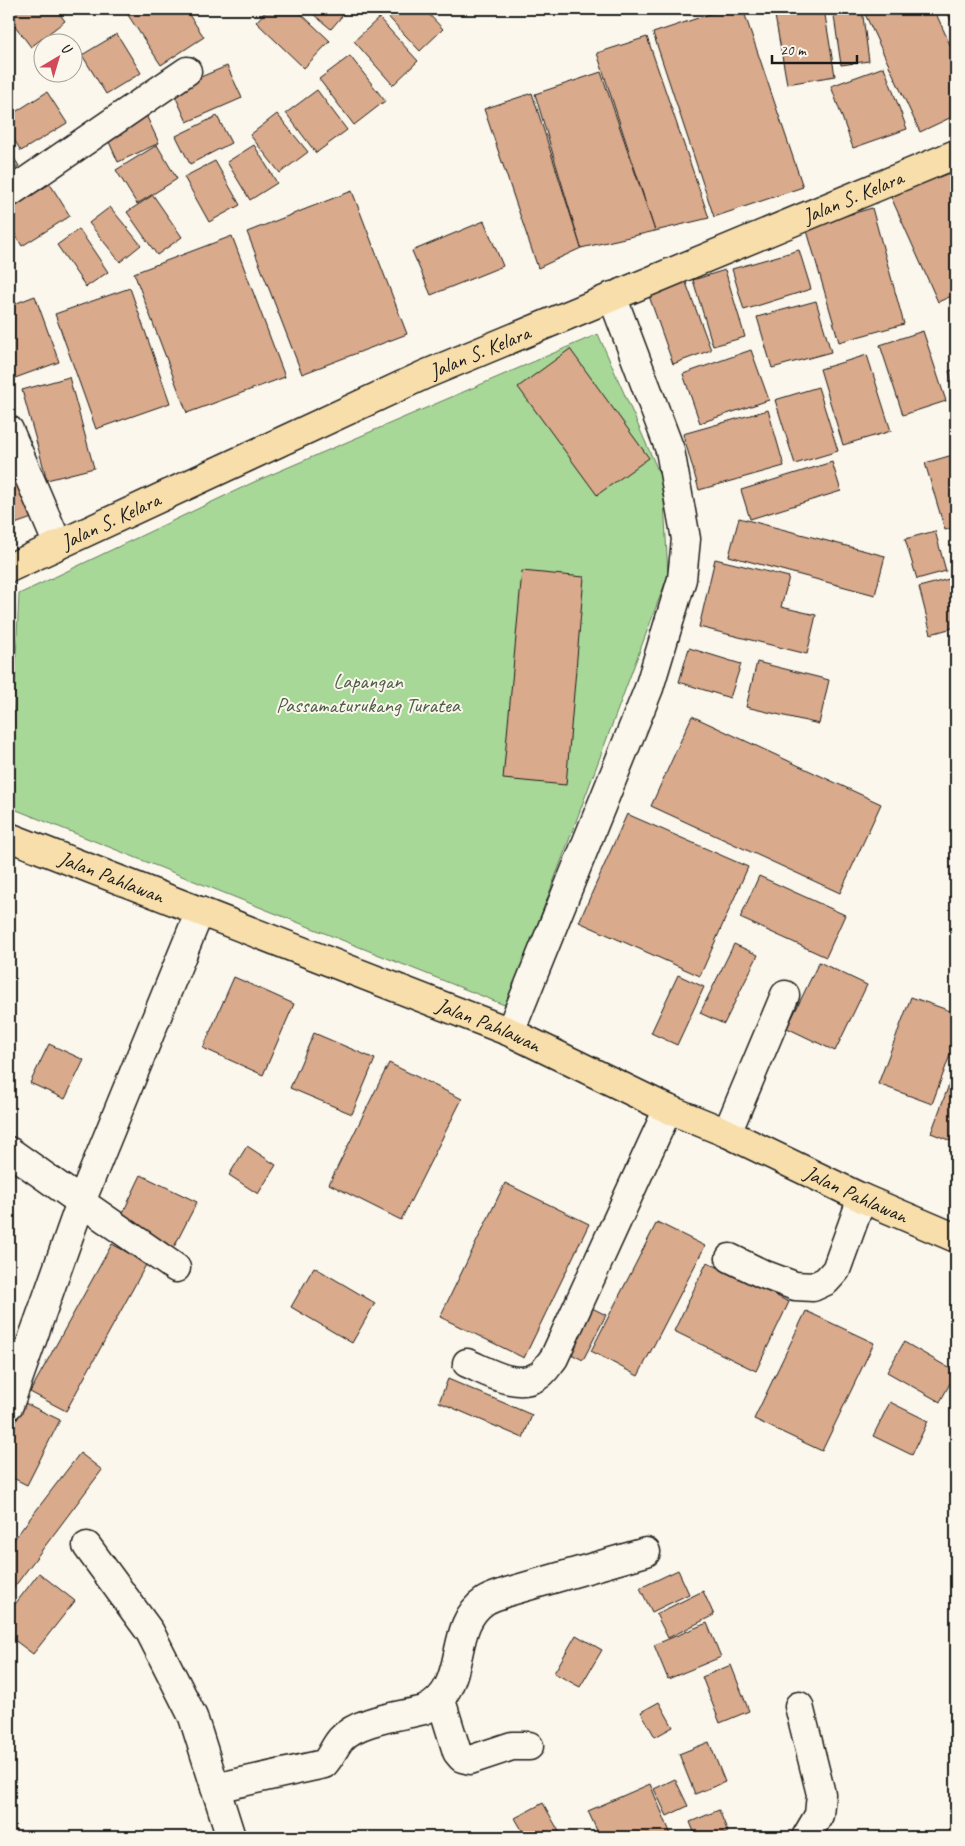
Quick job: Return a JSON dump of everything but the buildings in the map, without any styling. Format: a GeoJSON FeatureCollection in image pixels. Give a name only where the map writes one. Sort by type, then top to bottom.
{"type":"FeatureCollection","features":[{"type":"Feature","properties":{"kind":"main road","name":"Jalan S. Kelara"},"geometry":{"type":"LineString","coordinates":[[9,568],[424,375],[956,154]]}},
{"type":"Feature","properties":{"kind":"main road","name":"Jalan Pahlawan"},"geometry":{"type":"LineString","coordinates":[[9,837],[510,1032],[668,1110],[727,1133],[862,1198],[956,1238]]}},
{"type":"Feature","properties":{"kind":"street"},"geometry":{"type":"LineString","coordinates":[[9,193],[186,71]]}},
{"type":"Feature","properties":{"kind":"street"},"geometry":{"type":"LineString","coordinates":[[510,1032],[649,688],[682,579],[686,538],[670,450],[612,296]]}},
{"type":"Feature","properties":{"kind":"street"},"geometry":{"type":"LineString","coordinates":[[9,430],[58,545]]}},
{"type":"Feature","properties":{"kind":"street"},"geometry":{"type":"LineString","coordinates":[[9,1405],[81,1202],[200,911]]}},
{"type":"Feature","properties":{"kind":"street"},"geometry":{"type":"LineString","coordinates":[[727,1133],[785,995]]}},
{"type":"Feature","properties":{"kind":"street"},"geometry":{"type":"LineString","coordinates":[[467,1363],[507,1380],[527,1381],[540,1376],[554,1358],[668,1110]]}},
{"type":"Feature","properties":{"kind":"street"},"geometry":{"type":"LineString","coordinates":[[9,1151],[176,1268]]}},
{"type":"Feature","properties":{"kind":"street"},"geometry":{"type":"LineString","coordinates":[[730,1258],[763,1274],[795,1286],[813,1287],[826,1281],[836,1270],[862,1198]]}},
{"type":"Feature","properties":{"kind":"street"},"geometry":{"type":"LineString","coordinates":[[87,1546],[150,1632],[193,1717],[231,1837]]}},
{"type":"Feature","properties":{"kind":"street"},"geometry":{"type":"LineString","coordinates":[[216,1788],[324,1764],[329,1760],[342,1738],[352,1730],[367,1724],[424,1710],[441,1700],[455,1673],[461,1638],[466,1624],[485,1600],[646,1552]]}},
{"type":"Feature","properties":{"kind":"street"},"geometry":{"type":"LineString","coordinates":[[441,1700],[457,1752],[462,1758],[470,1760],[512,1746],[530,1746]]}},
{"type":"Feature","properties":{"kind":"street"},"geometry":{"type":"LineString","coordinates":[[799,1706],[821,1794],[819,1815],[806,1837]]}},
{"type":"Feature","properties":{"kind":"green space","name":"Lapangan Passamaturukang Turatea"},"geometry":{"type":"Polygon","coordinates":[[[598,334],[663,482],[668,575],[507,1006],[9,807],[19,594],[254,482],[598,334]]]}}]}
